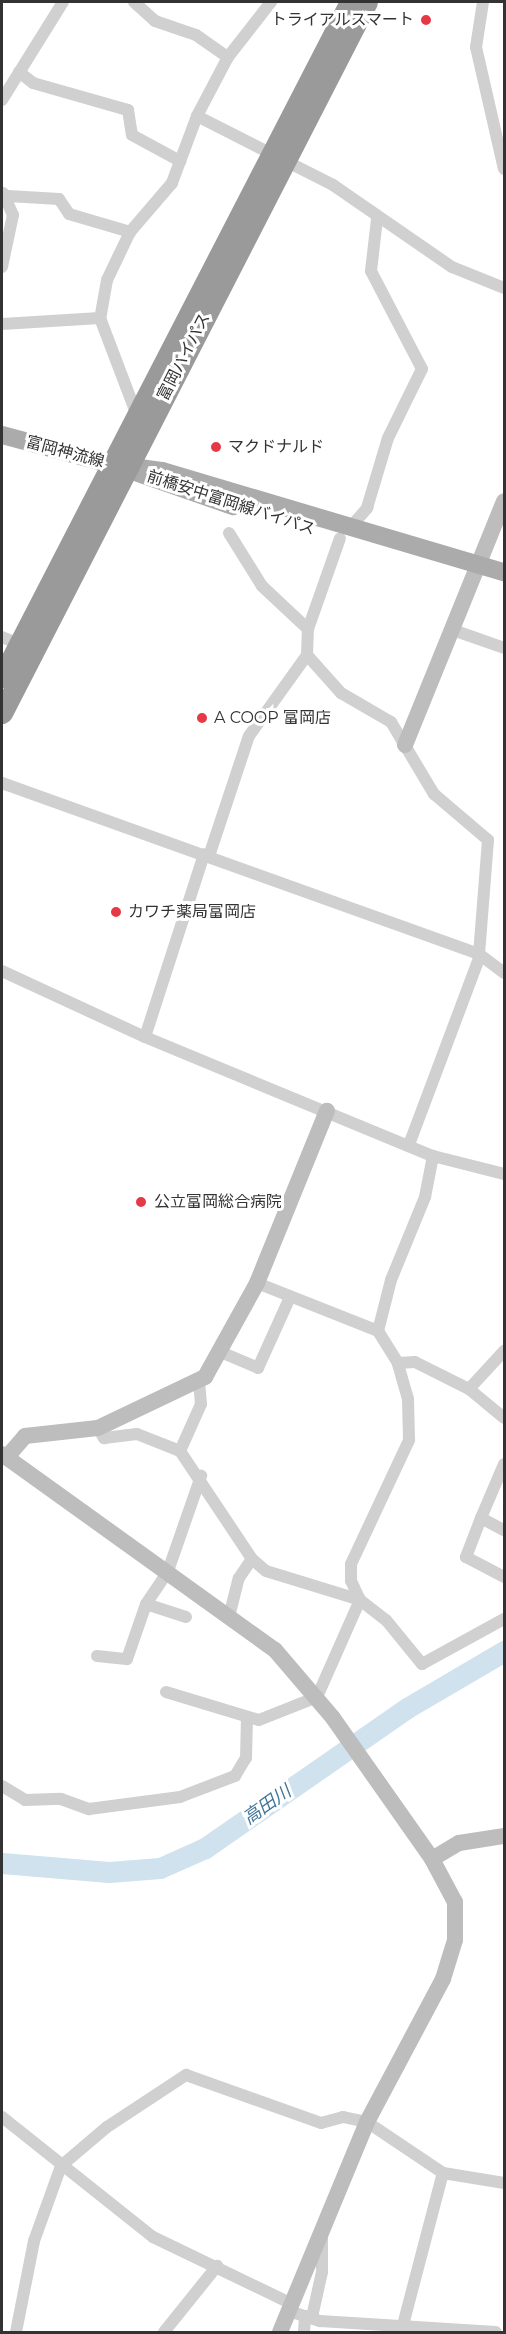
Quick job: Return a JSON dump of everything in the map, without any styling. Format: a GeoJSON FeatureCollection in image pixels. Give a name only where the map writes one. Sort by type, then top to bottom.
{"type":"FeatureCollection","features":[{"type":"Feature","properties":{"kind":"highway","name":"富岡バイパス"},"geometry":{"type":"LineString","coordinates":[[2,713],[119,466],[277,155],[350,2]]}},
{"type":"Feature","properties":{"kind":"highway","name":"富岡バイパス"},"geometry":{"type":"LineString","coordinates":[[2,677],[10,641],[119,466],[136,413],[277,155],[367,2]]}},
{"type":"Feature","properties":{"kind":"main road","name":"富岡神流線"},"geometry":{"type":"LineString","coordinates":[[4,437],[119,466]]}},
{"type":"Feature","properties":{"kind":"main road","name":"前橋安中富岡線バイパス"},"geometry":{"type":"LineString","coordinates":[[119,466],[162,471],[345,533],[476,569],[504,572]]}},
{"type":"Feature","properties":{"kind":"main road","name":"前橋安中富岡線バイパス"},"geometry":{"type":"LineString","coordinates":[[476,569],[504,584]]}},
{"type":"Feature","properties":{"kind":"street"},"geometry":{"type":"LineString","coordinates":[[2,100],[63,2]]}},
{"type":"Feature","properties":{"kind":"street"},"geometry":{"type":"LineString","coordinates":[[134,2],[155,21],[196,36],[228,57]]}},
{"type":"Feature","properties":{"kind":"street"},"geometry":{"type":"LineString","coordinates":[[136,413],[100,318],[107,280],[130,232],[172,183],[197,116],[228,57],[271,2]]}},
{"type":"Feature","properties":{"kind":"street"},"geometry":{"type":"LineString","coordinates":[[483,2],[476,47],[504,169]]}},
{"type":"Feature","properties":{"kind":"street"},"geometry":{"type":"LineString","coordinates":[[19,72],[33,83],[128,110],[132,135],[180,161]]}},
{"type":"Feature","properties":{"kind":"street"},"geometry":{"type":"LineString","coordinates":[[197,116],[333,185],[377,219],[452,267],[504,288]]}},
{"type":"Feature","properties":{"kind":"street"},"geometry":{"type":"LineString","coordinates":[[2,267],[6,221],[5,194],[59,199],[69,214],[130,232]]}},
{"type":"Feature","properties":{"kind":"street"},"geometry":{"type":"LineString","coordinates":[[145,1037],[249,736],[307,655],[308,629],[345,533],[367,508],[388,438],[422,369],[371,271],[377,219]]}},
{"type":"Feature","properties":{"kind":"street"},"geometry":{"type":"LineString","coordinates":[[2,324],[100,318]]}},
{"type":"Feature","properties":{"kind":"street"},"geometry":{"type":"LineString","coordinates":[[405,745],[504,501]]}},
{"type":"Feature","properties":{"kind":"street"},"geometry":{"type":"LineString","coordinates":[[229,534],[262,586],[308,629]]}},
{"type":"Feature","properties":{"kind":"street"},"geometry":{"type":"LineString","coordinates":[[453,630],[504,648]]}},
{"type":"Feature","properties":{"kind":"street"},"geometry":{"type":"LineString","coordinates":[[307,655],[341,693],[391,722],[435,794],[488,840],[480,955],[410,1142]]}},
{"type":"Feature","properties":{"kind":"street"},"geometry":{"type":"LineString","coordinates":[[2,783],[480,955],[504,973]]}},
{"type":"Feature","properties":{"kind":"street"},"geometry":{"type":"LineString","coordinates":[[2,971],[145,1037],[410,1142],[434,1156],[504,1174]]}},
{"type":"Feature","properties":{"kind":"street"},"geometry":{"type":"LineString","coordinates":[[304,2332],[300,2312],[322,2227],[367,2122],[444,1980],[455,1940],[455,1902],[432,1859],[333,1718],[275,1650],[230,1613],[4,1456],[25,1436],[98,1428],[199,1380],[223,1353],[257,1283],[327,1111]]}},
{"type":"Feature","properties":{"kind":"street"},"geometry":{"type":"LineString","coordinates":[[378,1331],[391,1280],[425,1197],[434,1156]]}},
{"type":"Feature","properties":{"kind":"street"},"geometry":{"type":"LineString","coordinates":[[166,1692],[259,1720],[317,1697],[360,1600],[351,1581],[351,1564],[409,1440],[408,1399],[398,1363],[378,1331],[257,1283]]}},
{"type":"Feature","properties":{"kind":"street"},"geometry":{"type":"LineString","coordinates":[[223,1353],[258,1368],[290,1297]]}},
{"type":"Feature","properties":{"kind":"street"},"geometry":{"type":"LineString","coordinates":[[470,1389],[504,1352]]}},
{"type":"Feature","properties":{"kind":"street"},"geometry":{"type":"LineString","coordinates":[[398,1363],[415,1362],[470,1389],[504,1418]]}},
{"type":"Feature","properties":{"kind":"street"},"geometry":{"type":"LineString","coordinates":[[180,1451],[201,1404],[199,1380]]}},
{"type":"Feature","properties":{"kind":"street"},"geometry":{"type":"LineString","coordinates":[[98,1428],[104,1438],[137,1434],[180,1451],[201,1476],[252,1559],[267,1571],[360,1600],[386,1620],[422,1664],[504,1619]]}},
{"type":"Feature","properties":{"kind":"street"},"geometry":{"type":"LineString","coordinates":[[504,1464],[466,1557],[504,1577]]}},
{"type":"Feature","properties":{"kind":"street"},"geometry":{"type":"LineString","coordinates":[[97,1656],[127,1659],[146,1604],[168,1571],[201,1476]]}},
{"type":"Feature","properties":{"kind":"street"},"geometry":{"type":"LineString","coordinates":[[481,1518],[504,1530]]}},
{"type":"Feature","properties":{"kind":"street"},"geometry":{"type":"LineString","coordinates":[[230,1613],[239,1578],[252,1559]]}},
{"type":"Feature","properties":{"kind":"street"},"geometry":{"type":"LineString","coordinates":[[146,1604],[186,1617]]}},
{"type":"Feature","properties":{"kind":"street"},"geometry":{"type":"LineString","coordinates":[[2,1786],[25,1800],[61,1799],[89,1809],[180,1797],[235,1776],[246,1758],[247,1717]]}},
{"type":"Feature","properties":{"kind":"street"},"geometry":{"type":"LineString","coordinates":[[432,1859],[459,1843],[504,1836]]}},
{"type":"Feature","properties":{"kind":"street"},"geometry":{"type":"LineString","coordinates":[[16,2332],[34,2241],[61,2166],[106,2127],[186,2075],[310,2120],[367,2122],[443,2173],[504,2183]]}},
{"type":"Feature","properties":{"kind":"street"},"geometry":{"type":"LineString","coordinates":[[2,2117],[153,2237],[217,2266],[300,2312],[435,2331],[496,2332]]}},
{"type":"Feature","properties":{"kind":"street"},"geometry":{"type":"LineString","coordinates":[[403,2325],[443,2173]]}},
{"type":"Feature","properties":{"kind":"street"},"geometry":{"type":"LineString","coordinates":[[280,2332],[300,2312],[322,2272],[322,2227]]}},
{"type":"Feature","properties":{"kind":"street"},"geometry":{"type":"LineString","coordinates":[[164,2332],[217,2266]]}},
{"type":"Feature","properties":{"kind":"waterway","name":"高田川"},"geometry":{"type":"LineString","coordinates":[[2,1863],[109,1872],[160,1868],[205,1848],[407,1708],[504,1651]]}},
{"type":"Feature","properties":{"kind":"place","name":"トライアルスマート"},"geometry":{"type":"Point","coordinates":[426,20]}},
{"type":"Feature","properties":{"kind":"place","name":"マクドナルド"},"geometry":{"type":"Point","coordinates":[216,447]}},
{"type":"Feature","properties":{"kind":"place","name":"A COOP 富岡店"},"geometry":{"type":"Point","coordinates":[202,718]}},
{"type":"Feature","properties":{"kind":"place","name":"カワチ薬局富岡店"},"geometry":{"type":"Point","coordinates":[116,912]}},
{"type":"Feature","properties":{"kind":"place","name":"公立富岡総合病院"},"geometry":{"type":"Point","coordinates":[141,1202]}}]}
